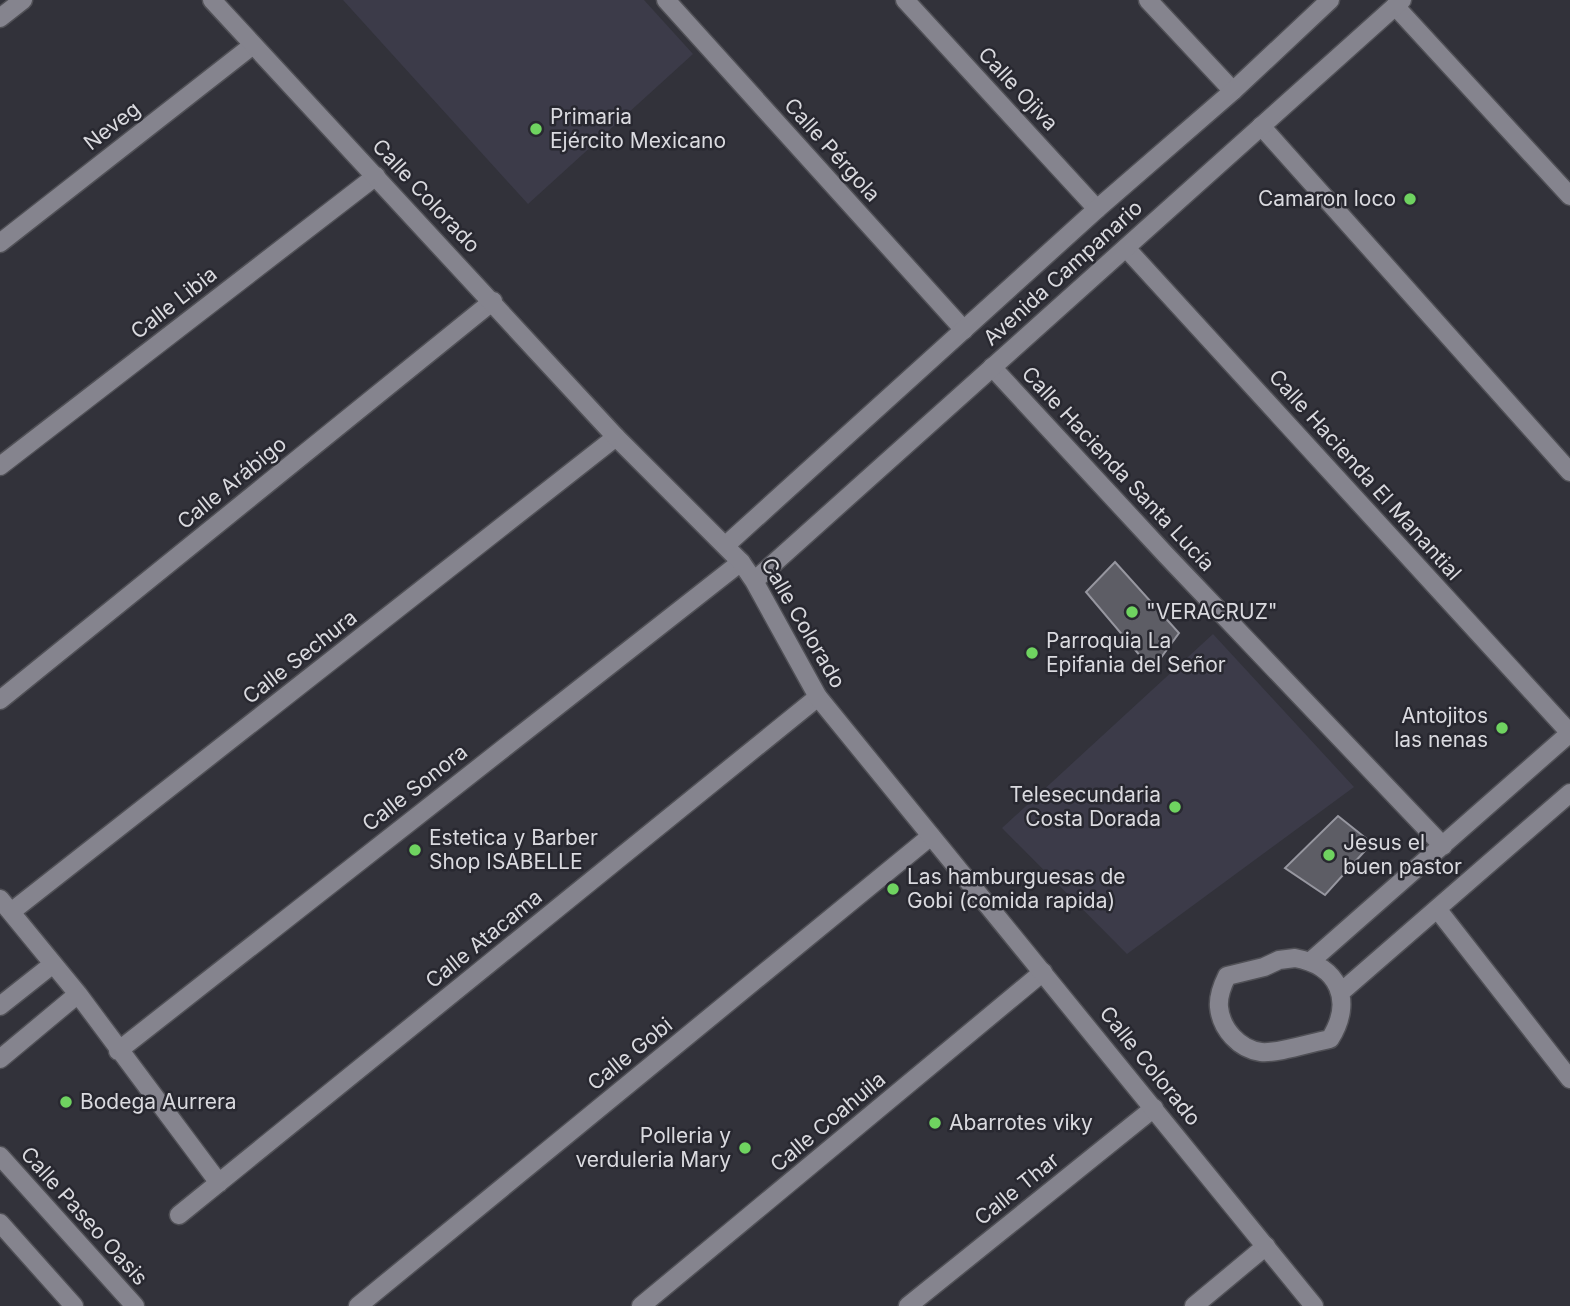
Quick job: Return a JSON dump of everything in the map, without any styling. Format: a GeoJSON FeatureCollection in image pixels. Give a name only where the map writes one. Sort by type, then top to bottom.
{"type":"FeatureCollection","features":[{"type":"Feature","properties":{"kind":"street"},"geometry":{"type":"LineString","coordinates":[[0,18],[23,0]]}},
{"type":"Feature","properties":{"kind":"street","name":"Calle Colorado"},"geometry":{"type":"LineString","coordinates":[[212,0],[616,437],[741,562],[818,697],[1314,1306]]}},
{"type":"Feature","properties":{"kind":"street","name":"Calle Pérgola"},"geometry":{"type":"LineString","coordinates":[[666,0],[964,330]]}},
{"type":"Feature","properties":{"kind":"street","name":"Calle Ojiva"},"geometry":{"type":"LineString","coordinates":[[905,0],[1097,209]]}},
{"type":"Feature","properties":{"kind":"street"},"geometry":{"type":"LineString","coordinates":[[1148,0],[1233,91]]}},
{"type":"Feature","properties":{"kind":"street","name":"Avenida Campanario"},"geometry":{"type":"LineString","coordinates":[[725,546],[1097,209],[1233,91],[1330,0]]}},
{"type":"Feature","properties":{"kind":"street"},"geometry":{"type":"LineString","coordinates":[[1399,3],[1570,197]]}},
{"type":"Feature","properties":{"kind":"street","name":"Avenida Campanario"},"geometry":{"type":"LineString","coordinates":[[754,581],[1399,3]]}},
{"type":"Feature","properties":{"kind":"street","name":"Neveg"},"geometry":{"type":"LineString","coordinates":[[0,243],[253,45]]}},
{"type":"Feature","properties":{"kind":"street"},"geometry":{"type":"LineString","coordinates":[[1261,126],[1570,472]]}},
{"type":"Feature","properties":{"kind":"street","name":"Calle Libia"},"geometry":{"type":"LineString","coordinates":[[0,466],[376,176]]}},
{"type":"Feature","properties":{"kind":"street","name":"Calle Hacienda El Manantial"},"geometry":{"type":"LineString","coordinates":[[1126,248],[1570,733]]}},
{"type":"Feature","properties":{"kind":"street","name":"Calle Arábigo"},"geometry":{"type":"LineString","coordinates":[[0,700],[493,302]]}},
{"type":"Feature","properties":{"kind":"street","name":"Calle Hacienda Santa Lucía"},"geometry":{"type":"LineString","coordinates":[[992,367],[1166,555],[1443,846]]}},
{"type":"Feature","properties":{"kind":"street","name":"Calle Sechura"},"geometry":{"type":"LineString","coordinates":[[6,906],[616,437]]}},
{"type":"Feature","properties":{"kind":"street","name":"Calle Sonora"},"geometry":{"type":"LineString","coordinates":[[118,1051],[741,562]]}},
{"type":"Feature","properties":{"kind":"street","name":"Calle Atacama"},"geometry":{"type":"LineString","coordinates":[[179,1215],[818,697]]}},
{"type":"Feature","properties":{"kind":"street"},"geometry":{"type":"LineString","coordinates":[[1311,961],[1570,733]]}},
{"type":"Feature","properties":{"kind":"street"},"geometry":{"type":"LineString","coordinates":[[1340,993],[1568,800]]}},
{"type":"Feature","properties":{"kind":"street","name":"Calle Gobi"},"geometry":{"type":"LineString","coordinates":[[358,1306],[931,836]]}},
{"type":"Feature","properties":{"kind":"street"},"geometry":{"type":"LineString","coordinates":[[6,906],[78,994],[219,1183]]}},
{"type":"Feature","properties":{"kind":"street"},"geometry":{"type":"LineString","coordinates":[[1438,910],[1570,1079]]}},
{"type":"Feature","properties":{"kind":"street"},"geometry":{"type":"LineString","coordinates":[[1295,958],[1311,961],[1324,968],[1334,979],[1340,993],[1342,1009],[1339,1025],[1330,1039],[1276,1051],[1260,1052],[1231,1037],[1223,1023],[1219,1007],[1220,991],[1227,976],[1264,967],[1279,960],[1295,958]]}},
{"type":"Feature","properties":{"kind":"street"},"geometry":{"type":"LineString","coordinates":[[0,1006],[53,964]]}},
{"type":"Feature","properties":{"kind":"street","name":"Calle Coahuila"},"geometry":{"type":"LineString","coordinates":[[641,1306],[1043,972]]}},
{"type":"Feature","properties":{"kind":"street"},"geometry":{"type":"LineString","coordinates":[[0,1059],[78,994]]}},
{"type":"Feature","properties":{"kind":"street","name":"Calle Thar"},"geometry":{"type":"LineString","coordinates":[[908,1306],[1154,1108]]}},
{"type":"Feature","properties":{"kind":"street","name":"Calle Paseo Oasis"},"geometry":{"type":"LineString","coordinates":[[0,1156],[135,1306]]}},
{"type":"Feature","properties":{"kind":"street"},"geometry":{"type":"LineString","coordinates":[[0,1223],[74,1306]]}},
{"type":"Feature","properties":{"kind":"street"},"geometry":{"type":"LineString","coordinates":[[1194,1306],[1266,1247]]}},
{"type":"Feature","properties":{"kind":"shaded area","name":"Primaria Ejército Mexicano"},"geometry":{"type":"Polygon","coordinates":[[[343,0],[644,0],[693,54],[528,204],[343,0]]]}},
{"type":"Feature","properties":{"kind":"shaded area","name":"Telesecundaria Costa Dorada"},"geometry":{"type":"Polygon","coordinates":[[[1213,634],[1354,787],[1127,954],[1002,828],[1213,634]]]}},
{"type":"Feature","properties":{"kind":"building","name":"\"VERACRUZ\""},"geometry":{"type":"Polygon","coordinates":[[[1115,562],[1179,633],[1152,670],[1086,592],[1115,562]]]}},
{"type":"Feature","properties":{"kind":"building","name":"Jesus el buen pastor"},"geometry":{"type":"Polygon","coordinates":[[[1338,816],[1372,843],[1325,895],[1285,868],[1338,816]]]}},
{"type":"Feature","properties":{"kind":"place","name":"Primaria Ejército Mexicano"},"geometry":{"type":"Point","coordinates":[536,129]}},
{"type":"Feature","properties":{"kind":"place","name":"Camaron loco"},"geometry":{"type":"Point","coordinates":[1410,199]}},
{"type":"Feature","properties":{"kind":"place","name":"\"VERACRUZ\""},"geometry":{"type":"Point","coordinates":[1132,612]}},
{"type":"Feature","properties":{"kind":"place","name":"Parroquia La Epifania del Señor"},"geometry":{"type":"Point","coordinates":[1032,653]}},
{"type":"Feature","properties":{"kind":"place","name":"Antojitos las nenas"},"geometry":{"type":"Point","coordinates":[1502,728]}},
{"type":"Feature","properties":{"kind":"place","name":"Telesecundaria Costa Dorada"},"geometry":{"type":"Point","coordinates":[1175,807]}},
{"type":"Feature","properties":{"kind":"place","name":"Estetica y Barber Shop ISABELLE"},"geometry":{"type":"Point","coordinates":[415,850]}},
{"type":"Feature","properties":{"kind":"place","name":"Jesus el buen pastor"},"geometry":{"type":"Point","coordinates":[1329,855]}},
{"type":"Feature","properties":{"kind":"place","name":"Las hamburguesas de Gobi (comida rapida)"},"geometry":{"type":"Point","coordinates":[893,889]}},
{"type":"Feature","properties":{"kind":"place","name":"Bodega Aurrera"},"geometry":{"type":"Point","coordinates":[66,1102]}},
{"type":"Feature","properties":{"kind":"place","name":"Abarrotes viky"},"geometry":{"type":"Point","coordinates":[935,1123]}},
{"type":"Feature","properties":{"kind":"place","name":"Polleria y verduleria Mary"},"geometry":{"type":"Point","coordinates":[745,1148]}}]}
